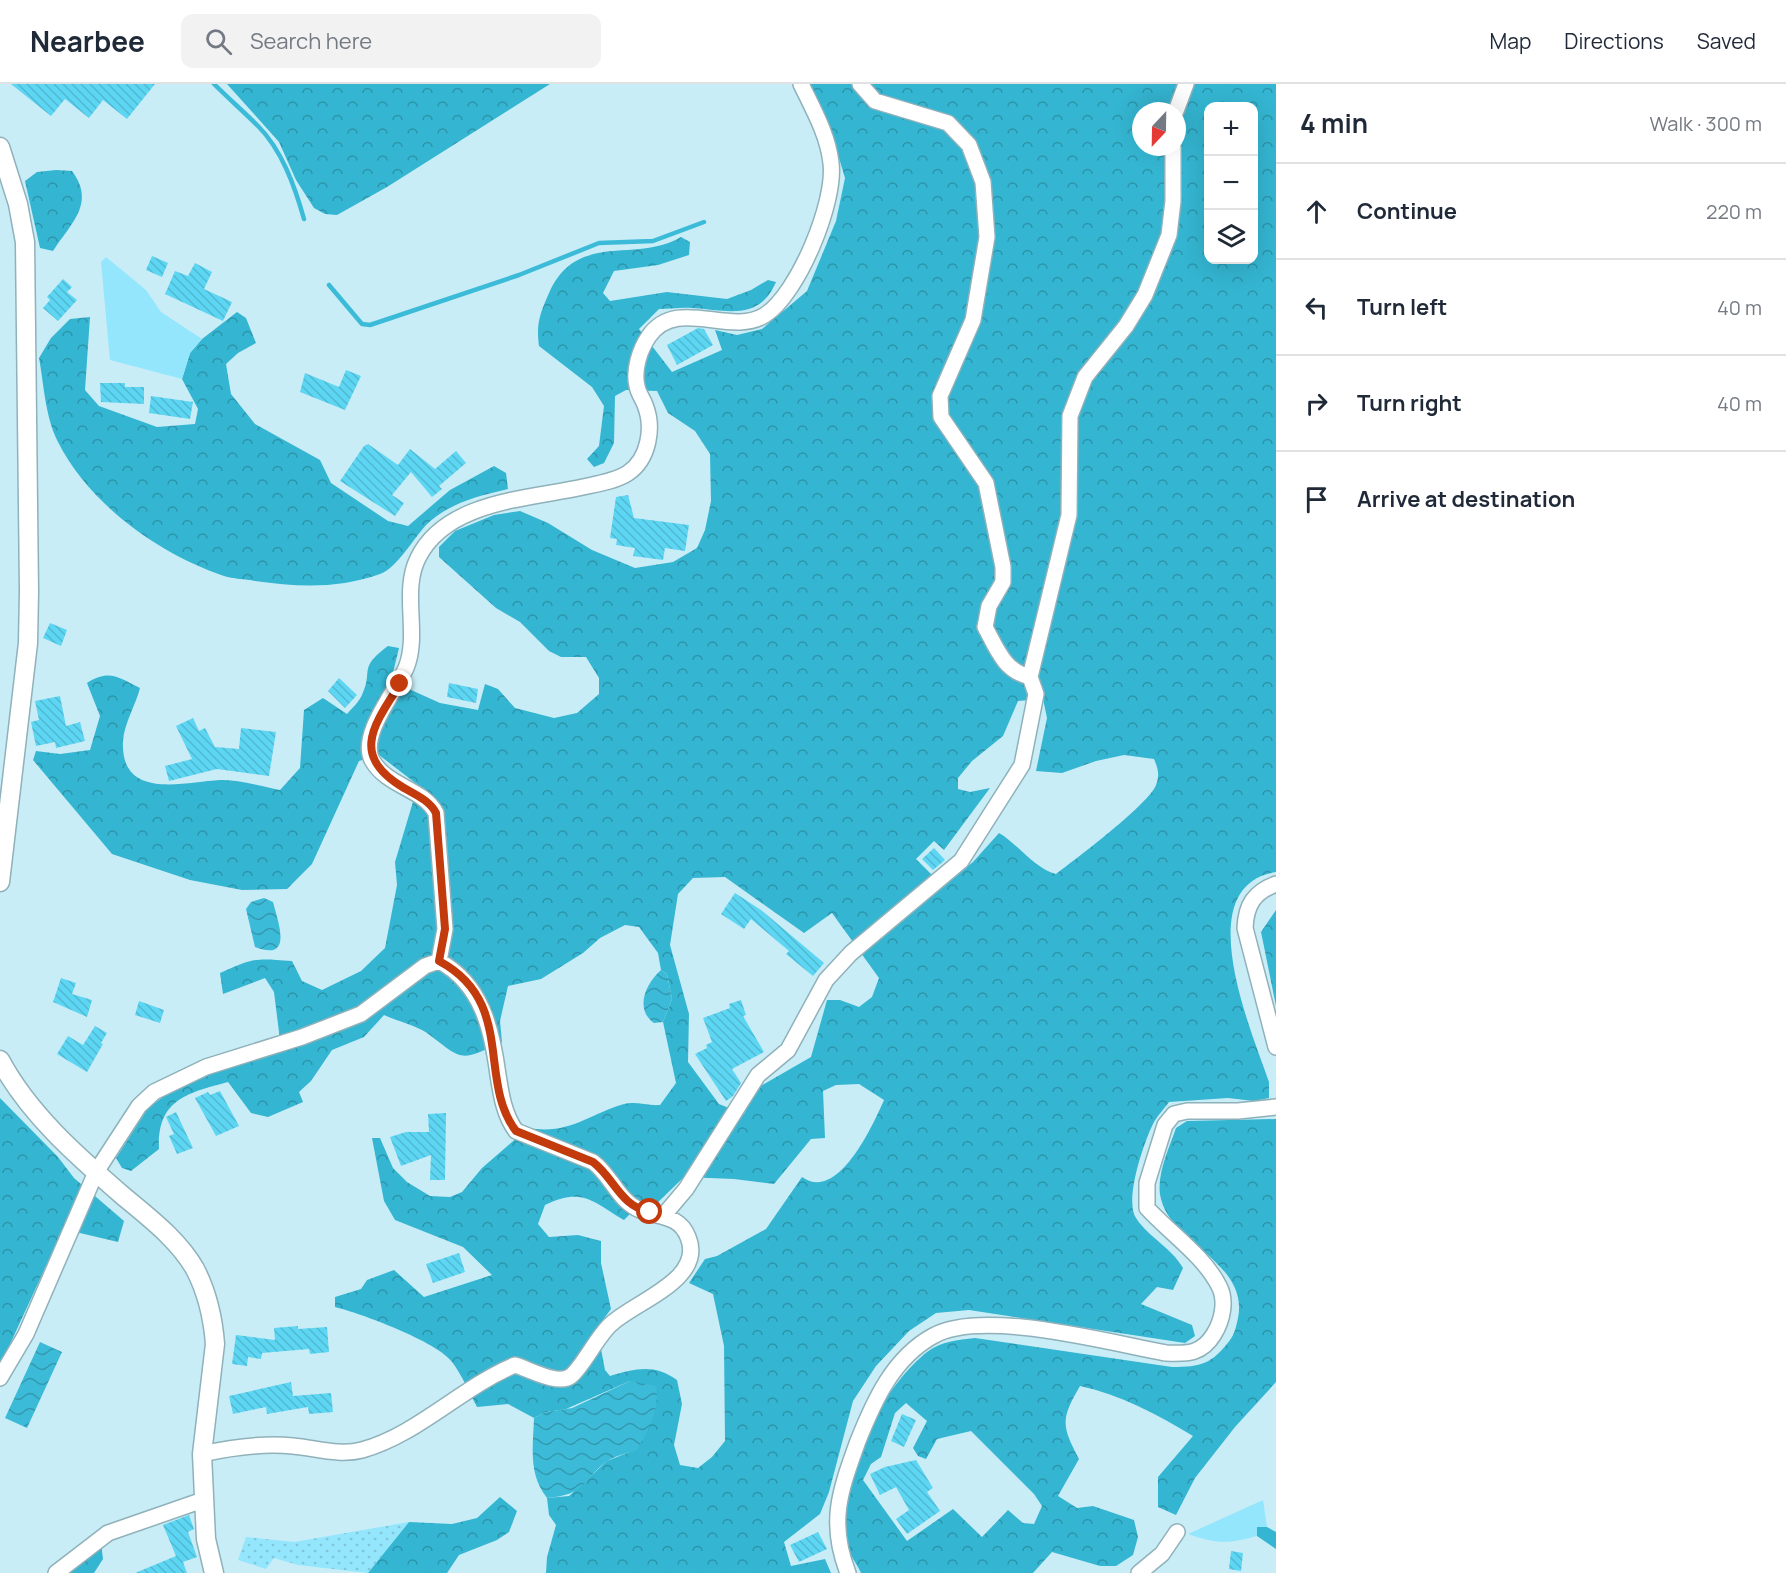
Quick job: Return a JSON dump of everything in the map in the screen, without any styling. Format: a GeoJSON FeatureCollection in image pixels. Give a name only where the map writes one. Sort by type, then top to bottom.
{"type":"FeatureCollection","features":[{"type":"Feature","properties":{"kind":"street"},"geometry":{"type":"LineString","coordinates":[[439,961],[445,929],[436,813],[431,804],[386,778],[372,759],[369,743],[410,659],[412,576],[418,557],[438,531],[459,517],[479,509],[600,483],[628,473],[648,443],[650,423],[637,387],[636,370],[650,335],[660,325],[671,319],[748,320],[765,315],[795,281],[817,233],[830,184],[832,164],[819,119],[801,84]]}},
{"type":"Feature","properties":{"kind":"street"},"geometry":{"type":"LineString","coordinates":[[860,84],[875,101],[948,123],[969,145],[983,182],[987,237],[973,320],[940,396],[941,417],[986,483],[999,546],[1003,582],[989,606],[985,627],[1002,659],[1015,674],[1030,677]]}},
{"type":"Feature","properties":{"kind":"street"},"geometry":{"type":"LineString","coordinates":[[1179,102],[1186,84]]}},
{"type":"Feature","properties":{"kind":"street"},"geometry":{"type":"LineString","coordinates":[[0,147],[18,204],[25,242],[29,581],[28,643],[0,882]]}},
{"type":"Feature","properties":{"kind":"street"},"geometry":{"type":"LineString","coordinates":[[664,1215],[686,1189],[721,1136],[732,1113],[759,1075],[788,1050],[826,980],[851,953],[961,861],[1022,765],[1036,694],[1030,677],[1070,515],[1070,416],[1085,378],[1126,326],[1145,295],[1169,235],[1173,201],[1173,156]]}},
{"type":"Feature","properties":{"kind":"street"},"geometry":{"type":"LineString","coordinates":[[1276,884],[1255,894],[1246,913],[1245,928],[1276,1047]]}},
{"type":"Feature","properties":{"kind":"street"},"geometry":{"type":"LineString","coordinates":[[0,1378],[26,1334],[96,1172],[129,1119],[154,1092],[206,1067],[302,1037],[362,1014],[425,966],[439,961],[453,969],[474,992],[485,1014],[494,1046],[502,1099],[510,1123],[516,1131],[593,1162],[602,1169],[623,1198],[639,1210],[664,1215],[680,1224],[688,1236],[691,1248],[689,1262],[683,1274],[610,1325],[571,1376],[560,1379],[515,1365],[481,1382],[466,1394],[381,1443],[361,1450],[343,1453],[262,1445],[202,1454]]}},
{"type":"Feature","properties":{"kind":"street"},"geometry":{"type":"LineString","coordinates":[[0,1060],[18,1089],[54,1132],[181,1249],[203,1286],[214,1326],[215,1344],[202,1454],[206,1539],[214,1573]]}},
{"type":"Feature","properties":{"kind":"street"},"geometry":{"type":"LineString","coordinates":[[848,1573],[837,1542],[836,1521],[851,1461],[873,1401],[899,1365],[934,1335],[962,1326],[996,1325],[1167,1353],[1190,1354],[1207,1345],[1222,1316],[1220,1287],[1201,1263],[1147,1208],[1147,1183],[1165,1125],[1174,1114],[1187,1111],[1238,1111],[1276,1107]]}},
{"type":"Feature","properties":{"kind":"street"},"geometry":{"type":"LineString","coordinates":[[56,1573],[108,1533],[203,1500]]}},
{"type":"Feature","properties":{"kind":"street"},"geometry":{"type":"LineString","coordinates":[[1139,1573],[1162,1554],[1177,1532]]}},
{"type":"Feature","properties":{"kind":"shaded area"},"geometry":{"type":"Polygon","coordinates":[[[106,257],[146,290],[161,312],[202,339],[190,353],[182,379],[110,360],[101,262],[106,257]]]}},
{"type":"Feature","properties":{"kind":"shaded area"},"geometry":{"type":"Polygon","coordinates":[[[1263,1500],[1267,1527],[1257,1527],[1257,1536],[1222,1542],[1188,1534],[1263,1500]]]}},
{"type":"Feature","properties":{"kind":"shaded area"},"geometry":{"type":"Polygon","coordinates":[[[409,1522],[368,1573],[298,1565],[274,1558],[266,1569],[238,1560],[246,1537],[294,1542],[409,1522]]]}},
{"type":"Feature","properties":{"kind":"green space"},"geometry":{"type":"Polygon","coordinates":[[[227,84],[550,84],[387,187],[337,215],[325,214],[314,208],[296,180],[279,142],[227,84]]]}},
{"type":"Feature","properties":{"kind":"green space"},"geometry":{"type":"Polygon","coordinates":[[[810,84],[1276,84],[1276,872],[1250,883],[1235,904],[1231,931],[1233,964],[1251,1030],[1269,1082],[1269,1098],[1254,1101],[1228,1098],[1169,1102],[1149,1132],[1134,1185],[1133,1210],[1141,1225],[1172,1254],[1183,1268],[1173,1290],[1157,1287],[1141,1304],[1192,1325],[1195,1336],[1185,1343],[969,1310],[936,1313],[909,1331],[876,1366],[853,1401],[829,1492],[820,1514],[784,1542],[791,1566],[825,1559],[831,1573],[546,1573],[547,1557],[556,1525],[549,1515],[547,1498],[569,1496],[607,1461],[637,1449],[630,1381],[566,1409],[546,1412],[534,1418],[508,1404],[477,1407],[459,1372],[444,1354],[398,1329],[335,1307],[335,1297],[361,1289],[367,1280],[394,1270],[424,1297],[492,1275],[463,1247],[395,1220],[384,1201],[372,1138],[380,1138],[393,1168],[407,1182],[430,1196],[450,1197],[462,1192],[482,1168],[528,1128],[555,1129],[567,1126],[628,1103],[660,1105],[676,1083],[663,1022],[672,999],[667,974],[661,970],[658,953],[639,927],[625,925],[600,938],[583,953],[541,979],[508,986],[500,1021],[502,1042],[469,1055],[462,1056],[422,1030],[384,1015],[364,1037],[332,1050],[311,1081],[299,1092],[303,1102],[268,1117],[251,1113],[228,1082],[200,1090],[178,1101],[169,1109],[163,1119],[159,1149],[131,1171],[122,1168],[116,1158],[148,1108],[199,1074],[281,1048],[274,992],[265,978],[223,994],[220,973],[254,960],[292,961],[302,981],[322,990],[361,971],[385,948],[397,885],[395,862],[418,785],[379,755],[359,761],[312,864],[287,889],[242,890],[190,880],[112,854],[33,760],[36,751],[60,754],[90,750],[100,716],[87,683],[101,676],[114,676],[140,688],[123,741],[125,760],[132,773],[143,780],[157,784],[227,780],[280,790],[300,768],[304,710],[323,698],[347,714],[362,695],[369,665],[388,646],[399,648],[391,681],[440,703],[478,710],[485,684],[498,689],[515,708],[554,718],[577,713],[599,694],[599,678],[586,657],[561,657],[549,651],[520,622],[496,608],[439,557],[439,547],[455,531],[494,515],[520,511],[548,523],[592,550],[635,568],[673,562],[697,548],[705,530],[711,501],[710,454],[695,431],[668,413],[657,391],[626,390],[615,396],[614,443],[604,463],[594,467],[587,459],[599,446],[604,406],[592,387],[539,346],[538,325],[549,293],[561,274],[575,261],[591,255],[664,245],[681,237],[690,242],[689,255],[658,265],[614,271],[603,293],[610,301],[667,292],[727,299],[751,290],[768,280],[776,282],[769,295],[760,303],[740,311],[659,309],[639,329],[672,372],[722,350],[715,330],[737,335],[762,329],[807,291],[836,221],[845,178],[829,125],[810,84]],[[1043,699],[1018,701],[1003,736],[972,761],[958,778],[958,789],[970,792],[990,788],[944,850],[934,841],[916,859],[943,886],[973,862],[999,833],[1034,862],[1056,874],[1127,818],[1151,794],[1156,785],[1158,772],[1154,759],[1124,755],[1096,761],[1062,773],[1036,771],[1047,718],[1043,699]],[[725,877],[693,878],[678,894],[670,945],[689,1014],[688,1062],[719,1104],[744,1114],[757,1088],[811,1057],[827,1000],[840,1000],[859,1007],[872,997],[879,978],[832,913],[804,933],[725,877]],[[859,1084],[836,1085],[823,1091],[825,1138],[811,1139],[774,1184],[734,1179],[684,1177],[653,1207],[642,1202],[624,1220],[595,1202],[578,1197],[568,1197],[545,1205],[538,1224],[549,1237],[578,1235],[601,1241],[601,1263],[611,1309],[597,1328],[605,1370],[610,1376],[628,1371],[653,1370],[677,1380],[682,1404],[674,1445],[680,1465],[698,1468],[712,1457],[725,1441],[724,1346],[713,1294],[689,1283],[705,1259],[717,1256],[766,1229],[802,1177],[815,1182],[828,1179],[841,1171],[852,1158],[872,1126],[884,1100],[859,1084]]]}},
{"type":"Feature","properties":{"kind":"green space"},"geometry":{"type":"Polygon","coordinates":[[[72,171],[79,182],[82,193],[81,203],[73,222],[53,251],[40,248],[25,181],[37,172],[72,171]]]}},
{"type":"Feature","properties":{"kind":"green space"},"geometry":{"type":"Polygon","coordinates":[[[237,312],[246,318],[256,343],[238,353],[226,364],[231,394],[255,424],[320,460],[331,483],[388,521],[408,526],[450,490],[494,466],[506,473],[508,489],[475,498],[444,511],[426,525],[398,560],[386,571],[349,582],[302,585],[228,577],[199,566],[151,540],[107,506],[71,465],[50,422],[39,358],[51,338],[70,319],[90,317],[85,390],[99,406],[157,427],[195,424],[198,409],[182,379],[190,353],[202,339],[237,312]]]}},
{"type":"Feature","properties":{"kind":"green space"},"geometry":{"type":"Polygon","coordinates":[[[1276,910],[1276,1006],[1261,932],[1276,910]]]}},
{"type":"Feature","properties":{"kind":"green space"},"geometry":{"type":"Polygon","coordinates":[[[0,1098],[58,1157],[74,1178],[124,1221],[118,1242],[63,1229],[0,1366],[0,1098]]]}},
{"type":"Feature","properties":{"kind":"green space"},"geometry":{"type":"Polygon","coordinates":[[[1276,1119],[1276,1382],[1235,1427],[1195,1478],[1176,1515],[1158,1507],[1158,1477],[1193,1436],[1138,1406],[1080,1386],[1069,1407],[1066,1422],[1066,1430],[1079,1459],[1058,1496],[1077,1508],[1093,1506],[1134,1520],[1138,1537],[1133,1555],[1116,1566],[1100,1566],[1052,1552],[1033,1573],[861,1573],[847,1548],[844,1532],[849,1499],[859,1461],[876,1416],[886,1399],[898,1381],[933,1348],[950,1342],[975,1338],[1182,1367],[1198,1365],[1211,1359],[1230,1340],[1238,1318],[1238,1299],[1232,1283],[1221,1268],[1179,1229],[1168,1215],[1161,1199],[1161,1172],[1167,1154],[1176,1128],[1187,1121],[1276,1119]],[[906,1403],[895,1413],[881,1457],[871,1464],[863,1480],[907,1541],[953,1509],[982,1537],[1008,1510],[1023,1523],[1034,1524],[1042,1506],[1034,1494],[971,1431],[937,1439],[926,1459],[918,1456],[913,1448],[927,1421],[906,1403]]]}},
{"type":"Feature","properties":{"kind":"green space"},"geometry":{"type":"Polygon","coordinates":[[[500,1497],[517,1511],[509,1532],[497,1540],[459,1555],[447,1573],[368,1573],[409,1522],[452,1524],[477,1518],[500,1497]]]}},
{"type":"Feature","properties":{"kind":"green space"},"geometry":{"type":"Polygon","coordinates":[[[1257,1527],[1267,1527],[1276,1532],[1276,1549],[1257,1536],[1257,1527]]]}},
{"type":"Feature","properties":{"kind":"green space"},"geometry":{"type":"Polygon","coordinates":[[[101,1543],[103,1559],[94,1573],[69,1573],[101,1543]]]}},
{"type":"Feature","properties":{"kind":"water"},"geometry":{"type":"Polygon","coordinates":[[[264,898],[273,902],[280,929],[279,945],[275,949],[255,947],[246,909],[251,902],[264,898]]]}},
{"type":"Feature","properties":{"kind":"water"},"geometry":{"type":"Polygon","coordinates":[[[661,970],[667,974],[672,999],[663,1022],[654,1023],[645,1011],[644,996],[651,982],[661,970]]]}},
{"type":"Feature","properties":{"kind":"water"},"geometry":{"type":"Polygon","coordinates":[[[40,1342],[62,1352],[27,1428],[5,1418],[40,1342]]]}},
{"type":"Feature","properties":{"kind":"water"},"geometry":{"type":"Polygon","coordinates":[[[630,1381],[656,1386],[657,1395],[655,1411],[637,1450],[606,1462],[569,1494],[547,1498],[534,1470],[534,1418],[546,1412],[572,1408],[630,1381]]]}},
{"type":"Feature","properties":{"kind":"building"},"geometry":{"type":"Polygon","coordinates":[[[11,84],[155,84],[127,119],[103,100],[89,118],[65,99],[51,116],[11,84]]]}},
{"type":"Feature","properties":{"kind":"building"},"geometry":{"type":"Polygon","coordinates":[[[152,256],[168,263],[162,277],[146,270],[152,256]]]}},
{"type":"Feature","properties":{"kind":"building"},"geometry":{"type":"Polygon","coordinates":[[[195,263],[212,272],[204,289],[232,302],[223,321],[165,294],[175,271],[188,276],[195,263]]]}},
{"type":"Feature","properties":{"kind":"building"},"geometry":{"type":"Polygon","coordinates":[[[63,279],[72,287],[67,292],[77,300],[58,321],[43,308],[50,300],[47,297],[63,279]]]}},
{"type":"Feature","properties":{"kind":"building"},"geometry":{"type":"Polygon","coordinates":[[[698,328],[704,329],[713,345],[677,365],[667,345],[698,328]]]}},
{"type":"Feature","properties":{"kind":"building"},"geometry":{"type":"Polygon","coordinates":[[[346,370],[361,376],[345,410],[300,392],[305,373],[339,387],[346,370]]]}},
{"type":"Feature","properties":{"kind":"building"},"geometry":{"type":"Polygon","coordinates":[[[100,383],[125,383],[125,387],[144,387],[144,404],[101,402],[100,383]]]}},
{"type":"Feature","properties":{"kind":"building"},"geometry":{"type":"Polygon","coordinates":[[[151,396],[193,402],[190,419],[149,413],[151,396]]]}},
{"type":"Feature","properties":{"kind":"building"},"geometry":{"type":"Polygon","coordinates":[[[368,444],[398,465],[410,449],[435,469],[456,451],[466,463],[439,486],[442,489],[432,497],[411,472],[392,495],[404,503],[395,516],[340,481],[364,446],[368,444]]]}},
{"type":"Feature","properties":{"kind":"building"},"geometry":{"type":"Polygon","coordinates":[[[628,495],[634,518],[689,525],[685,551],[665,548],[663,560],[633,556],[635,548],[616,545],[617,539],[610,538],[616,497],[628,495]]]}},
{"type":"Feature","properties":{"kind":"building"},"geometry":{"type":"Polygon","coordinates":[[[50,623],[67,630],[61,646],[43,638],[50,623]]]}},
{"type":"Feature","properties":{"kind":"building"},"geometry":{"type":"Polygon","coordinates":[[[339,678],[357,695],[345,708],[328,691],[339,678]]]}},
{"type":"Feature","properties":{"kind":"building"},"geometry":{"type":"Polygon","coordinates":[[[449,683],[478,689],[476,703],[447,697],[449,683]]]}},
{"type":"Feature","properties":{"kind":"building"},"geometry":{"type":"Polygon","coordinates":[[[60,696],[66,726],[80,722],[85,741],[56,748],[55,742],[36,746],[31,722],[39,720],[35,701],[60,696]]]}},
{"type":"Feature","properties":{"kind":"building"},"geometry":{"type":"Polygon","coordinates":[[[193,718],[199,731],[205,728],[215,747],[239,749],[241,728],[276,732],[269,776],[217,769],[169,781],[165,766],[192,759],[176,726],[193,718]]]}},
{"type":"Feature","properties":{"kind":"building"},"geometry":{"type":"Polygon","coordinates":[[[934,848],[945,860],[933,870],[922,859],[934,848]]]}},
{"type":"Feature","properties":{"kind":"building"},"geometry":{"type":"Polygon","coordinates":[[[735,893],[761,910],[824,963],[813,976],[786,954],[789,951],[751,919],[744,929],[721,914],[735,893]]]}},
{"type":"Feature","properties":{"kind":"building"},"geometry":{"type":"Polygon","coordinates":[[[61,978],[76,983],[72,994],[92,1000],[87,1017],[53,1002],[61,978]]]}},
{"type":"Feature","properties":{"kind":"building"},"geometry":{"type":"Polygon","coordinates":[[[741,1000],[746,1015],[743,1016],[764,1052],[732,1069],[741,1083],[733,1096],[726,1101],[695,1054],[707,1048],[706,1045],[712,1042],[703,1018],[730,1008],[729,1004],[741,1000]]]}},
{"type":"Feature","properties":{"kind":"building"},"geometry":{"type":"Polygon","coordinates":[[[139,1001],[164,1010],[160,1023],[135,1015],[139,1001]]]}},
{"type":"Feature","properties":{"kind":"building"},"geometry":{"type":"Polygon","coordinates":[[[95,1026],[107,1033],[87,1072],[57,1054],[68,1036],[83,1045],[95,1026]]]}},
{"type":"Feature","properties":{"kind":"building"},"geometry":{"type":"Polygon","coordinates":[[[220,1091],[239,1126],[216,1136],[195,1098],[208,1092],[210,1095],[220,1091]]]}},
{"type":"Feature","properties":{"kind":"building"},"geometry":{"type":"Polygon","coordinates":[[[176,1112],[193,1148],[177,1154],[169,1136],[174,1134],[166,1117],[176,1112]]]}},
{"type":"Feature","properties":{"kind":"building"},"geometry":{"type":"Polygon","coordinates":[[[446,1113],[445,1180],[430,1180],[431,1155],[401,1166],[390,1137],[406,1132],[429,1132],[428,1114],[446,1113]]]}},
{"type":"Feature","properties":{"kind":"building"},"geometry":{"type":"Polygon","coordinates":[[[459,1253],[465,1272],[433,1283],[426,1264],[459,1253]]]}},
{"type":"Feature","properties":{"kind":"building"},"geometry":{"type":"Polygon","coordinates":[[[298,1326],[298,1329],[327,1327],[329,1352],[310,1354],[309,1349],[262,1353],[261,1359],[248,1357],[247,1366],[232,1364],[236,1335],[275,1340],[274,1328],[298,1326]]]}},
{"type":"Feature","properties":{"kind":"building"},"geometry":{"type":"Polygon","coordinates":[[[291,1382],[293,1396],[331,1393],[333,1412],[309,1414],[308,1407],[267,1414],[266,1407],[233,1414],[229,1396],[291,1382]]]}},
{"type":"Feature","properties":{"kind":"building"},"geometry":{"type":"Polygon","coordinates":[[[902,1414],[916,1420],[904,1447],[891,1441],[902,1414]]]}},
{"type":"Feature","properties":{"kind":"building"},"geometry":{"type":"Polygon","coordinates":[[[916,1460],[933,1488],[927,1492],[940,1511],[907,1534],[896,1519],[909,1510],[896,1487],[880,1495],[870,1474],[885,1467],[916,1460]]]}},
{"type":"Feature","properties":{"kind":"building"},"geometry":{"type":"Polygon","coordinates":[[[189,1515],[194,1529],[188,1532],[197,1557],[183,1562],[187,1573],[135,1573],[176,1556],[163,1525],[189,1515]]]}},
{"type":"Feature","properties":{"kind":"building"},"geometry":{"type":"Polygon","coordinates":[[[818,1532],[827,1549],[799,1562],[790,1545],[818,1532]]]}},
{"type":"Feature","properties":{"kind":"building"},"geometry":{"type":"Polygon","coordinates":[[[1231,1551],[1243,1553],[1241,1571],[1229,1569],[1231,1551]]]}},
{"type":"Feature","properties":{"kind":"waterway"},"geometry":{"type":"LineString","coordinates":[[214,84],[258,126],[274,146],[292,182],[304,219]]}},
{"type":"Feature","properties":{"kind":"waterway"},"geometry":{"type":"LineString","coordinates":[[329,285],[362,324],[370,325],[519,275],[599,243],[653,241],[704,222]]}},
{"type":"Feature","properties":{"kind":"route"},"geometry":{"type":"LineString","coordinates":[[400,684],[375,726],[369,743],[372,759],[386,778],[431,804],[436,813],[441,847],[445,929],[439,961],[453,969],[474,992],[485,1014],[494,1046],[502,1099],[510,1123],[516,1131],[593,1162],[602,1169],[623,1198],[639,1210],[650,1212]]}}]}
